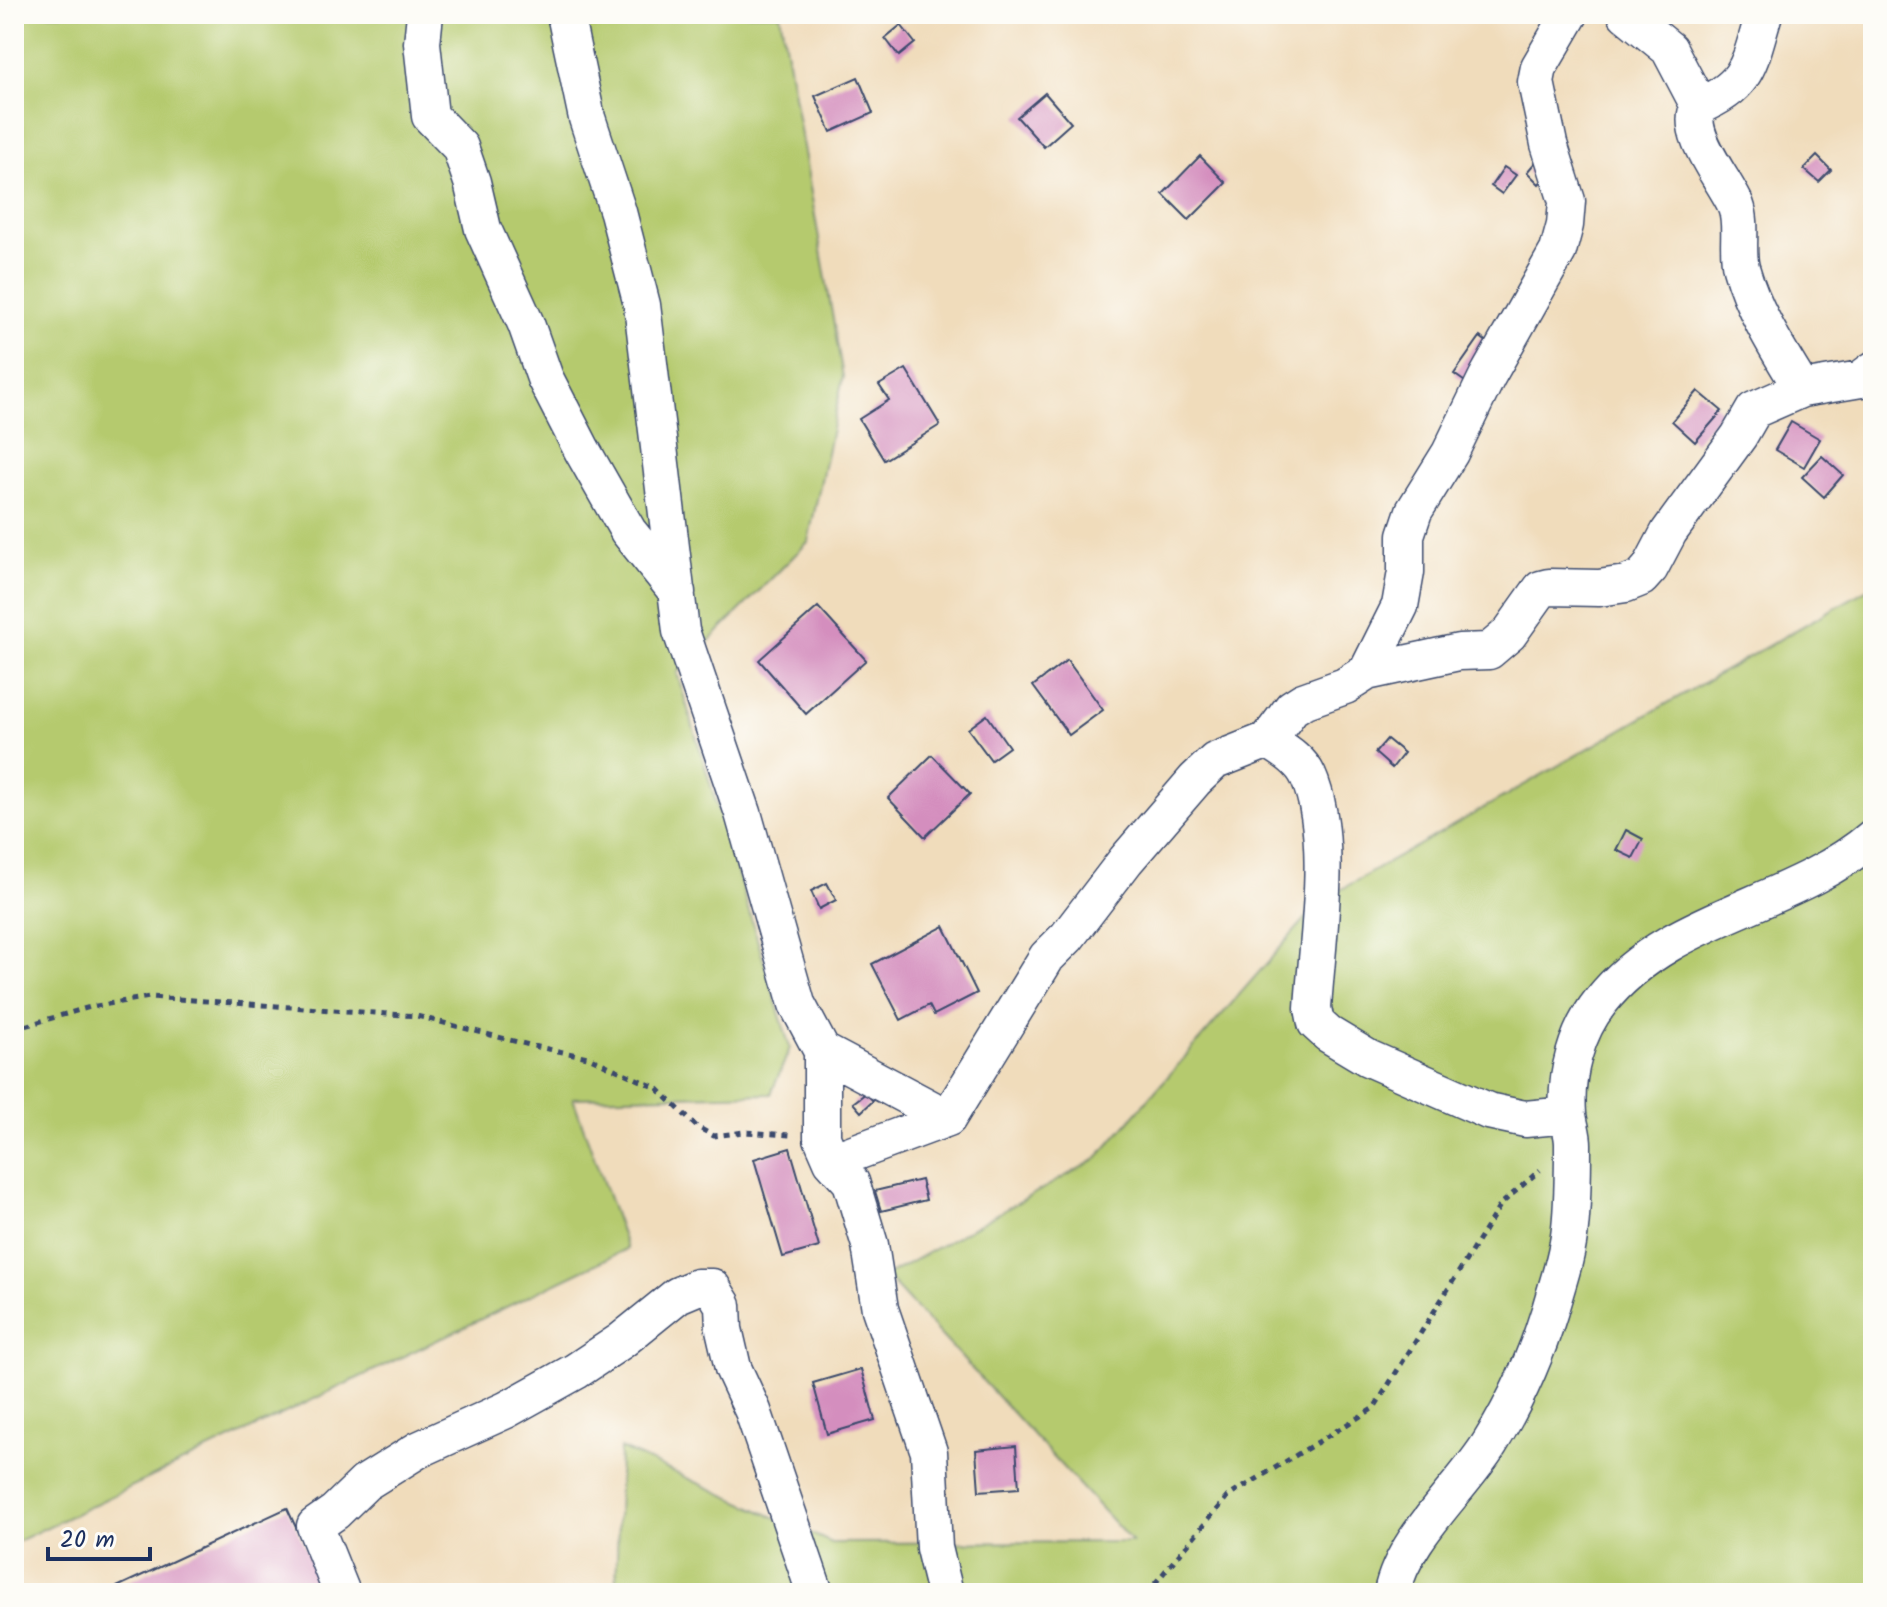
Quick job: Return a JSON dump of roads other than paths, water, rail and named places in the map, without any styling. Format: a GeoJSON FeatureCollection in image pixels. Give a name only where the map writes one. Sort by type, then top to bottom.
{"type":"FeatureCollection","features":[{"type":"Feature","properties":{"kind":"street"},"geometry":{"type":"LineString","coordinates":[[425,14],[422,43],[430,116],[460,147],[483,229],[526,324],[545,378],[575,438],[628,531],[677,592]]}},
{"type":"Feature","properties":{"kind":"street"},"geometry":{"type":"LineString","coordinates":[[565,14],[587,118],[618,212],[642,305],[681,631],[743,813],[797,1004],[822,1051],[827,1149],[851,1182],[870,1245],[880,1309],[929,1452],[934,1548],[945,1593]]}},
{"type":"Feature","properties":{"kind":"street"},"geometry":{"type":"LineString","coordinates":[[1367,672],[1400,606],[1406,572],[1406,535],[1414,511],[1450,453],[1487,377],[1558,251],[1567,201],[1549,144],[1536,82],[1539,67],[1570,14]]}},
{"type":"Feature","properties":{"kind":"street"},"geometry":{"type":"LineString","coordinates":[[1626,14],[1669,49],[1699,106]]}},
{"type":"Feature","properties":{"kind":"street"},"geometry":{"type":"LineString","coordinates":[[1764,14],[1743,77],[1717,99],[1699,106],[1695,112],[1711,165],[1736,207],[1741,268],[1769,334],[1802,389]]}},
{"type":"Feature","properties":{"kind":"street"},"geometry":{"type":"LineString","coordinates":[[827,1149],[948,1118],[1047,957],[1067,937],[1126,860],[1215,761],[1268,740],[1292,708],[1345,686],[1367,672],[1459,652],[1489,651],[1509,634],[1541,589],[1599,588],[1641,578],[1650,568],[1669,532],[1739,436],[1754,410],[1802,389],[1861,379],[1873,370]]}},
{"type":"Feature","properties":{"kind":"street"},"geometry":{"type":"LineString","coordinates":[[1268,740],[1294,757],[1308,776],[1320,821],[1324,855],[1313,1008],[1316,1023],[1328,1034],[1368,1058],[1488,1111],[1570,1127]]}},
{"type":"Feature","properties":{"kind":"street"},"geometry":{"type":"LineString","coordinates":[[1392,1593],[1396,1573],[1490,1444],[1523,1378],[1549,1313],[1570,1231],[1569,1074],[1581,1034],[1600,1002],[1622,978],[1658,950],[1706,923],[1766,899],[1826,869],[1873,837]]}},
{"type":"Feature","properties":{"kind":"street"},"geometry":{"type":"LineString","coordinates":[[822,1051],[948,1118]]}},
{"type":"Feature","properties":{"kind":"street"},"geometry":{"type":"LineString","coordinates":[[342,1593],[315,1526],[335,1512],[365,1483],[418,1450],[506,1410],[576,1371],[621,1341],[678,1295],[697,1287],[712,1287],[723,1305],[724,1329],[733,1368],[753,1411],[815,1593]]}}]}
